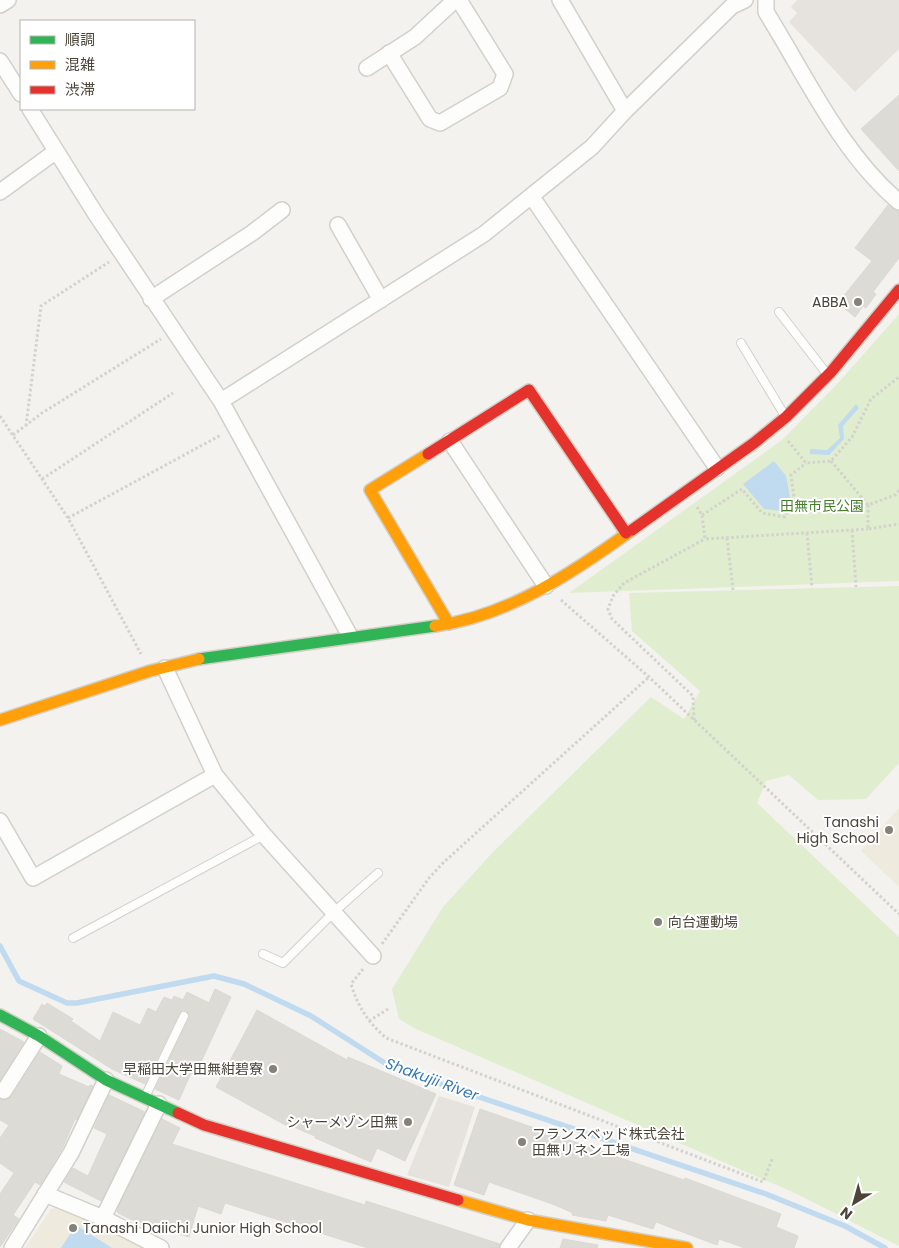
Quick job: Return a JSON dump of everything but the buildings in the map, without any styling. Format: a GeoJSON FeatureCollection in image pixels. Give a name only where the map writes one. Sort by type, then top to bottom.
{"type":"FeatureCollection","features":[{"type":"Feature","properties":{"kind":"street"},"geometry":{"type":"LineString","coordinates":[[0,5],[8,0]]}},
{"type":"Feature","properties":{"kind":"street"},"geometry":{"type":"LineString","coordinates":[[367,68],[415,37],[457,0],[505,74],[500,88],[440,123],[430,119],[389,54]]}},
{"type":"Feature","properties":{"kind":"street"},"geometry":{"type":"LineString","coordinates":[[560,0],[625,111]]}},
{"type":"Feature","properties":{"kind":"street"},"geometry":{"type":"LineString","coordinates":[[221,401],[484,234],[592,147],[625,111],[732,6],[745,0]]}},
{"type":"Feature","properties":{"kind":"street"},"geometry":{"type":"LineString","coordinates":[[766,0],[766,12],[847,146],[879,185],[899,202]]}},
{"type":"Feature","properties":{"kind":"street"},"geometry":{"type":"LineString","coordinates":[[0,61],[20,92]]}},
{"type":"Feature","properties":{"kind":"street"},"geometry":{"type":"LineString","coordinates":[[31,110],[55,152],[151,299],[221,401],[350,636]]}},
{"type":"Feature","properties":{"kind":"street"},"geometry":{"type":"LineString","coordinates":[[0,192],[55,152]]}},
{"type":"Feature","properties":{"kind":"street"},"geometry":{"type":"LineString","coordinates":[[532,197],[716,468]]}},
{"type":"Feature","properties":{"kind":"street"},"geometry":{"type":"LineString","coordinates":[[151,299],[252,233],[282,210]]}},
{"type":"Feature","properties":{"kind":"street"},"geometry":{"type":"LineString","coordinates":[[338,225],[381,300]]}},
{"type":"Feature","properties":{"kind":"street"},"geometry":{"type":"LineString","coordinates":[[0,720],[150,671],[214,656],[449,624],[478,618],[546,586],[626,533],[786,417],[828,374],[899,290]]}},
{"type":"Feature","properties":{"kind":"street"},"geometry":{"type":"LineString","coordinates":[[449,624],[370,490],[450,442],[529,390],[626,533]]}},
{"type":"Feature","properties":{"kind":"street"},"geometry":{"type":"LineString","coordinates":[[450,442],[546,586]]}},
{"type":"Feature","properties":{"kind":"street"},"geometry":{"type":"LineString","coordinates":[[166,668],[215,775],[264,835],[372,956]]}},
{"type":"Feature","properties":{"kind":"street"},"geometry":{"type":"LineString","coordinates":[[0,821],[32,878],[215,775]]}},
{"type":"Feature","properties":{"kind":"street"},"geometry":{"type":"LineString","coordinates":[[0,1015],[39,1036],[106,1080],[204,1125],[422,1185],[528,1220],[687,1248]]}},
{"type":"Feature","properties":{"kind":"street"},"geometry":{"type":"LineString","coordinates":[[4,1091],[39,1036]]}},
{"type":"Feature","properties":{"kind":"street"},"geometry":{"type":"LineString","coordinates":[[12,1248],[71,1154],[106,1080]]}},
{"type":"Feature","properties":{"kind":"street"},"geometry":{"type":"LineString","coordinates":[[103,1218],[152,1100]]}},
{"type":"Feature","properties":{"kind":"street"},"geometry":{"type":"LineString","coordinates":[[45,1194],[103,1218],[161,1248]]}},
{"type":"Feature","properties":{"kind":"street"},"geometry":{"type":"LineString","coordinates":[[509,1247],[528,1220]]}},
{"type":"Feature","properties":{"kind":"street"},"geometry":{"type":"LineString","coordinates":[[0,1243],[8,1248]]}},
{"type":"Feature","properties":{"kind":"lane"},"geometry":{"type":"LineString","coordinates":[[779,312],[828,374]]}},
{"type":"Feature","properties":{"kind":"lane"},"geometry":{"type":"LineString","coordinates":[[741,343],[786,417]]}},
{"type":"Feature","properties":{"kind":"lane"},"geometry":{"type":"LineString","coordinates":[[73,938],[264,835]]}},
{"type":"Feature","properties":{"kind":"lane"},"geometry":{"type":"LineString","coordinates":[[263,954],[283,963],[334,912],[378,873]]}},
{"type":"Feature","properties":{"kind":"lane"},"geometry":{"type":"LineString","coordinates":[[152,1100],[184,1016]]}},
{"type":"Feature","properties":{"kind":"path"},"geometry":{"type":"LineString","coordinates":[[26,426],[41,306],[122,254]]}},
{"type":"Feature","properties":{"kind":"path"},"geometry":{"type":"LineString","coordinates":[[13,435],[173,332]]}},
{"type":"Feature","properties":{"kind":"path"},"geometry":{"type":"LineString","coordinates":[[702,514],[742,489],[762,513],[785,517],[794,497],[791,475],[806,463],[830,462],[852,437],[871,400],[899,377]]}},
{"type":"Feature","properties":{"kind":"path"},"geometry":{"type":"LineString","coordinates":[[42,479],[173,393]]}},
{"type":"Feature","properties":{"kind":"path"},"geometry":{"type":"LineString","coordinates":[[0,416],[68,518],[150,671]]}},
{"type":"Feature","properties":{"kind":"path"},"geometry":{"type":"LineString","coordinates":[[776,425],[806,463]]}},
{"type":"Feature","properties":{"kind":"path"},"geometry":{"type":"LineString","coordinates":[[68,518],[235,428]]}},
{"type":"Feature","properties":{"kind":"path"},"geometry":{"type":"LineString","coordinates":[[830,462],[868,505],[868,529]]}},
{"type":"Feature","properties":{"kind":"path"},"geometry":{"type":"LineString","coordinates":[[686,490],[702,514],[705,539]]}},
{"type":"Feature","properties":{"kind":"path"},"geometry":{"type":"LineString","coordinates":[[868,505],[895,495],[899,490]]}},
{"type":"Feature","properties":{"kind":"path"},"geometry":{"type":"LineString","coordinates":[[694,720],[693,696],[612,619],[608,609],[613,596],[624,583],[705,539],[868,529],[899,524]]}},
{"type":"Feature","properties":{"kind":"path"},"geometry":{"type":"LineString","coordinates":[[852,530],[856,587]]}},
{"type":"Feature","properties":{"kind":"path"},"geometry":{"type":"LineString","coordinates":[[807,533],[812,588]]}},
{"type":"Feature","properties":{"kind":"path"},"geometry":{"type":"LineString","coordinates":[[727,538],[733,590]]}},
{"type":"Feature","properties":{"kind":"path"},"geometry":{"type":"LineString","coordinates":[[546,586],[649,676],[899,914]]}},
{"type":"Feature","properties":{"kind":"path"},"geometry":{"type":"LineString","coordinates":[[649,676],[444,862],[429,878],[350,984],[357,1005],[368,1021],[386,1038],[763,1182],[773,1157]]}},
{"type":"Feature","properties":{"kind":"path"},"geometry":{"type":"LineString","coordinates":[[368,1021],[388,1009]]}},
{"type":"Feature","properties":{"kind":"shaded area"},"geometry":{"type":"Polygon","coordinates":[[[797,0],[899,0],[899,49],[855,92],[789,22],[797,13],[791,7],[797,0]]]}},
{"type":"Feature","properties":{"kind":"shaded area","name":"Tanashi High School"},"geometry":{"type":"Polygon","coordinates":[[[899,808],[899,887],[861,851],[899,808]]]}},
{"type":"Feature","properties":{"kind":"shaded area"},"geometry":{"type":"Polygon","coordinates":[[[439,1096],[475,1107],[449,1187],[407,1175],[439,1096]]]}},
{"type":"Feature","properties":{"kind":"shaded area","name":"Tanashi Daiichi Junior High School"},"geometry":{"type":"Polygon","coordinates":[[[63,1207],[148,1248],[25,1248],[51,1209],[63,1207]]]}},
{"type":"Feature","properties":{"kind":"green space","name":"田無市民公園"},"geometry":{"type":"Polygon","coordinates":[[[899,314],[899,581],[569,593],[782,440],[839,382],[899,314]]]}},
{"type":"Feature","properties":{"kind":"green space","name":"向台運動場"},"geometry":{"type":"Polygon","coordinates":[[[899,586],[899,763],[866,799],[818,800],[789,775],[766,781],[757,803],[899,937],[899,1246],[797,1194],[416,1029],[399,1019],[392,989],[443,907],[492,853],[651,697],[684,719],[700,691],[632,631],[629,593],[899,586]]]}},
{"type":"Feature","properties":{"kind":"water"},"geometry":{"type":"Polygon","coordinates":[[[856,404],[859,408],[843,426],[844,439],[829,455],[810,454],[810,449],[827,450],[840,438],[838,425],[856,404]]]}},
{"type":"Feature","properties":{"kind":"water"},"geometry":{"type":"Polygon","coordinates":[[[774,461],[786,476],[790,497],[781,511],[764,509],[743,484],[774,461]]]}},
{"type":"Feature","properties":{"kind":"water"},"geometry":{"type":"Polygon","coordinates":[[[76,1225],[112,1248],[61,1248],[76,1225]]]}},
{"type":"Feature","properties":{"kind":"waterway","name":"Shakujii River"},"geometry":{"type":"LineString","coordinates":[[0,946],[19,981],[67,1003],[77,1003],[214,976],[244,984],[311,1016],[391,1067],[766,1194],[845,1226],[885,1248]]}},
{"type":"Feature","properties":{"kind":"traffic: fast"},"geometry":{"type":"LineString","coordinates":[[199,659],[435,626]]}},
{"type":"Feature","properties":{"kind":"traffic: fast"},"geometry":{"type":"LineString","coordinates":[[0,1015],[39,1036],[106,1080],[178,1113]]}},
{"type":"Feature","properties":{"kind":"traffic: slow"},"geometry":{"type":"LineString","coordinates":[[428,454],[370,490],[449,624]]}},
{"type":"Feature","properties":{"kind":"traffic: slow"},"geometry":{"type":"LineString","coordinates":[[435,626],[489,613],[540,590],[632,530]]}},
{"type":"Feature","properties":{"kind":"traffic: slow"},"geometry":{"type":"LineString","coordinates":[[0,720],[150,671],[199,659]]}},
{"type":"Feature","properties":{"kind":"traffic: slow"},"geometry":{"type":"LineString","coordinates":[[458,1200],[528,1220],[687,1248]]}},
{"type":"Feature","properties":{"kind":"traffic: jam"},"geometry":{"type":"LineString","coordinates":[[632,530],[754,443],[786,417],[831,372],[899,290]]}},
{"type":"Feature","properties":{"kind":"traffic: jam"},"geometry":{"type":"LineString","coordinates":[[428,454],[529,390],[626,533]]}},
{"type":"Feature","properties":{"kind":"traffic: jam"},"geometry":{"type":"LineString","coordinates":[[178,1113],[204,1125],[458,1200]]}},
{"type":"Feature","properties":{"kind":"place","name":"ABBA"},"geometry":{"type":"Point","coordinates":[858,302]}},
{"type":"Feature","properties":{"kind":"place","name":"Tanashi High School"},"geometry":{"type":"Point","coordinates":[889,830]}},
{"type":"Feature","properties":{"kind":"place","name":"向台運動場"},"geometry":{"type":"Point","coordinates":[658,922]}},
{"type":"Feature","properties":{"kind":"place","name":"早稲田大学田無紺碧寮"},"geometry":{"type":"Point","coordinates":[273,1069]}},
{"type":"Feature","properties":{"kind":"place","name":"シャーメゾン田無"},"geometry":{"type":"Point","coordinates":[408,1122]}},
{"type":"Feature","properties":{"kind":"place","name":"フランスベッド株式会社 田無リネン工場"},"geometry":{"type":"Point","coordinates":[522,1142]}},
{"type":"Feature","properties":{"kind":"place","name":"Tanashi Daiichi Junior High School"},"geometry":{"type":"Point","coordinates":[73,1228]}}]}
